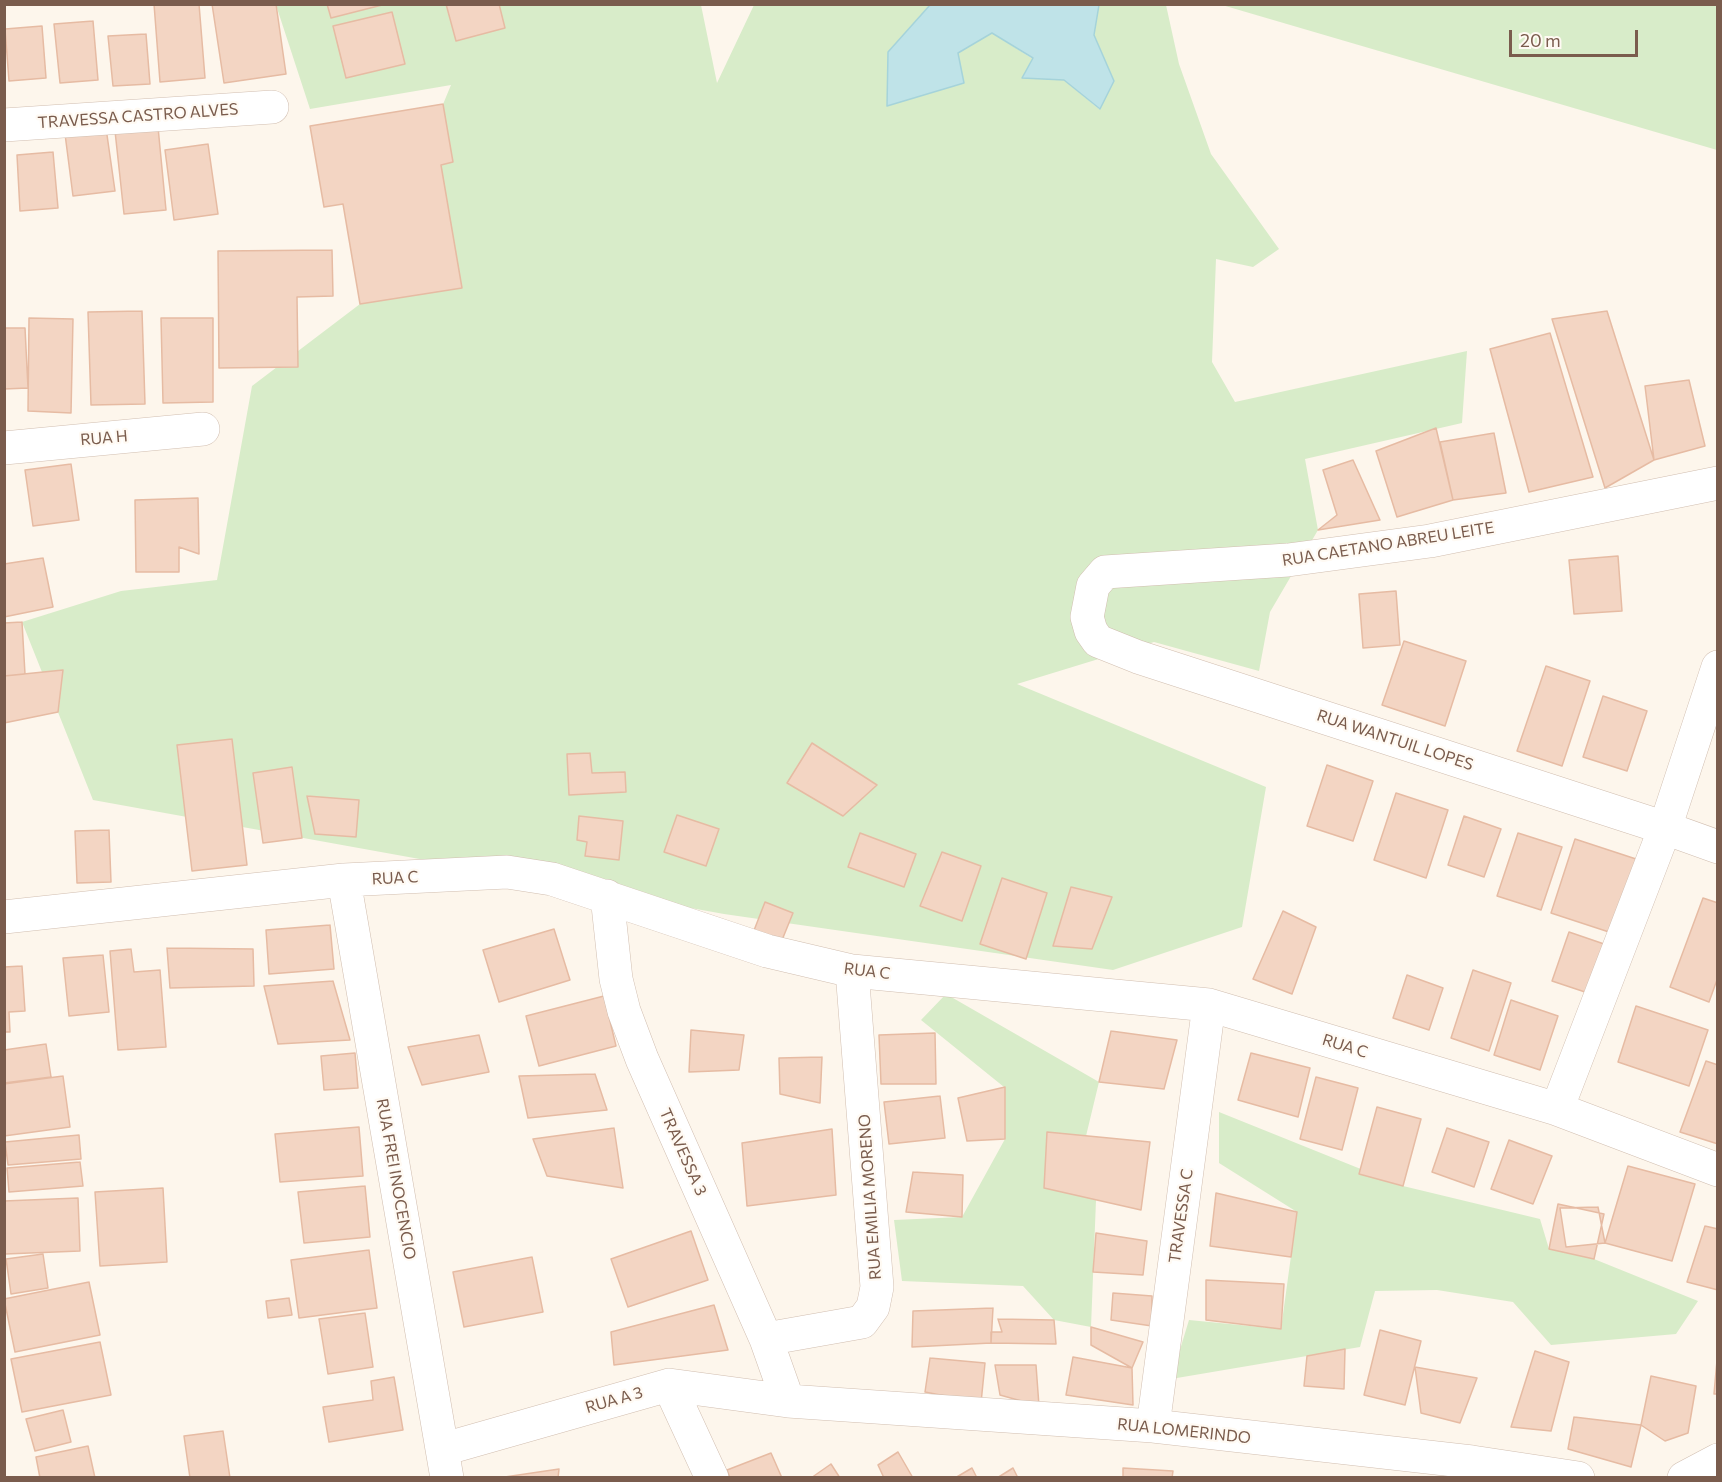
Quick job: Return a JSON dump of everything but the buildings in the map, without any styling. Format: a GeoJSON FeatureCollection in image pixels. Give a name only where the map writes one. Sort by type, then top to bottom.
{"type":"FeatureCollection","features":[{"type":"Feature","properties":{"kind":"street","name":"TRAVESSA CASTRO ALVES"},"geometry":{"type":"LineString","coordinates":[[4,125],[272,107]]}},
{"type":"Feature","properties":{"kind":"street","name":"RUA H"},"geometry":{"type":"LineString","coordinates":[[4,448],[203,429]]}},
{"type":"Feature","properties":{"kind":"street","name":"RUA CAETANO ABREU LEITE"},"geometry":{"type":"LineString","coordinates":[[1087,617],[1094,586],[1105,572],[1288,560],[1430,541],[1718,483]]}},
{"type":"Feature","properties":{"kind":"street","name":"RUA WANTUIL LOPES"},"geometry":{"type":"LineString","coordinates":[[1087,617],[1091,631],[1098,641],[1138,657],[1718,847]]}},
{"type":"Feature","properties":{"kind":"street"},"geometry":{"type":"LineString","coordinates":[[1557,1109],[1665,828],[1718,667]]}},
{"type":"Feature","properties":{"kind":"street","name":"RUA C"},"geometry":{"type":"LineString","coordinates":[[4,917],[344,880],[507,872],[552,879],[766,951],[852,971],[1209,1005],[1557,1109],[1718,1170]]}},
{"type":"Feature","properties":{"kind":"street","name":"RUA FREI INOCENCIO"},"geometry":{"type":"LineString","coordinates":[[344,880],[446,1463]]}},
{"type":"Feature","properties":{"kind":"street","name":"TRAVESSA 3"},"geometry":{"type":"LineString","coordinates":[[607,896],[616,979],[624,1011],[642,1059],[766,1339],[788,1401]]}},
{"type":"Feature","properties":{"kind":"street","name":"RUA EMILIA MORENO"},"geometry":{"type":"LineString","coordinates":[[766,1339],[862,1322],[873,1307],[877,1287],[852,971]]}},
{"type":"Feature","properties":{"kind":"street","name":"TRAVESSA C"},"geometry":{"type":"LineString","coordinates":[[1153,1426],[1209,1005]]}},
{"type":"Feature","properties":{"kind":"street"},"geometry":{"type":"LineString","coordinates":[[669,1385],[712,1478]]}},
{"type":"Feature","properties":{"kind":"street","name":"RUA A 3"},"geometry":{"type":"LineString","coordinates":[[446,1463],[669,1385],[788,1401]]}},
{"type":"Feature","properties":{"kind":"street","name":"RUA LOMERINDO"},"geometry":{"type":"LineString","coordinates":[[788,1401],[1153,1426],[1472,1462],[1578,1478]]}},
{"type":"Feature","properties":{"kind":"street"},"geometry":{"type":"LineString","coordinates":[[1684,1478],[1718,1460]]}},
{"type":"Feature","properties":{"kind":"green space"},"geometry":{"type":"Polygon","coordinates":[[[276,5],[701,5],[717,83],[754,5],[930,5],[888,52],[958,53],[992,33],[1033,59],[1022,78],[1064,80],[1099,109],[1114,81],[1092,30],[1098,5],[1166,5],[1179,64],[1211,154],[1279,249],[1253,267],[1216,259],[1212,362],[1235,402],[1467,351],[1462,423],[1305,459],[1318,530],[1270,612],[1259,671],[1154,642],[1017,684],[1266,787],[1242,927],[1113,970],[724,914],[93,800],[22,622],[121,591],[217,580],[252,386],[360,304],[451,85],[310,109],[276,5]]]}},
{"type":"Feature","properties":{"kind":"green space"},"geometry":{"type":"Polygon","coordinates":[[[1222,5],[1717,5],[1717,150],[1222,5]]]}},
{"type":"Feature","properties":{"kind":"green space"},"geometry":{"type":"Polygon","coordinates":[[[946,994],[1099,1082],[1086,1136],[1047,1132],[1044,1188],[1096,1200],[1091,1327],[1054,1320],[1023,1286],[902,1281],[894,1220],[962,1217],[1005,1139],[1004,1087],[921,1020],[946,994]]]}},
{"type":"Feature","properties":{"kind":"green space"},"geometry":{"type":"Polygon","coordinates":[[[1219,1112],[1403,1186],[1540,1219],[1549,1249],[1594,1259],[1698,1301],[1676,1334],[1551,1345],[1513,1302],[1437,1290],[1375,1291],[1360,1347],[1171,1379],[1189,1320],[1281,1329],[1297,1212],[1219,1163],[1219,1112]]]}},
{"type":"Feature","properties":{"kind":"water"},"geometry":{"type":"Polygon","coordinates":[[[930,5],[1099,5],[1094,35],[1114,81],[1100,109],[1064,80],[1022,78],[1033,58],[992,33],[958,53],[964,83],[887,106],[888,52],[930,5]]]}}]}
